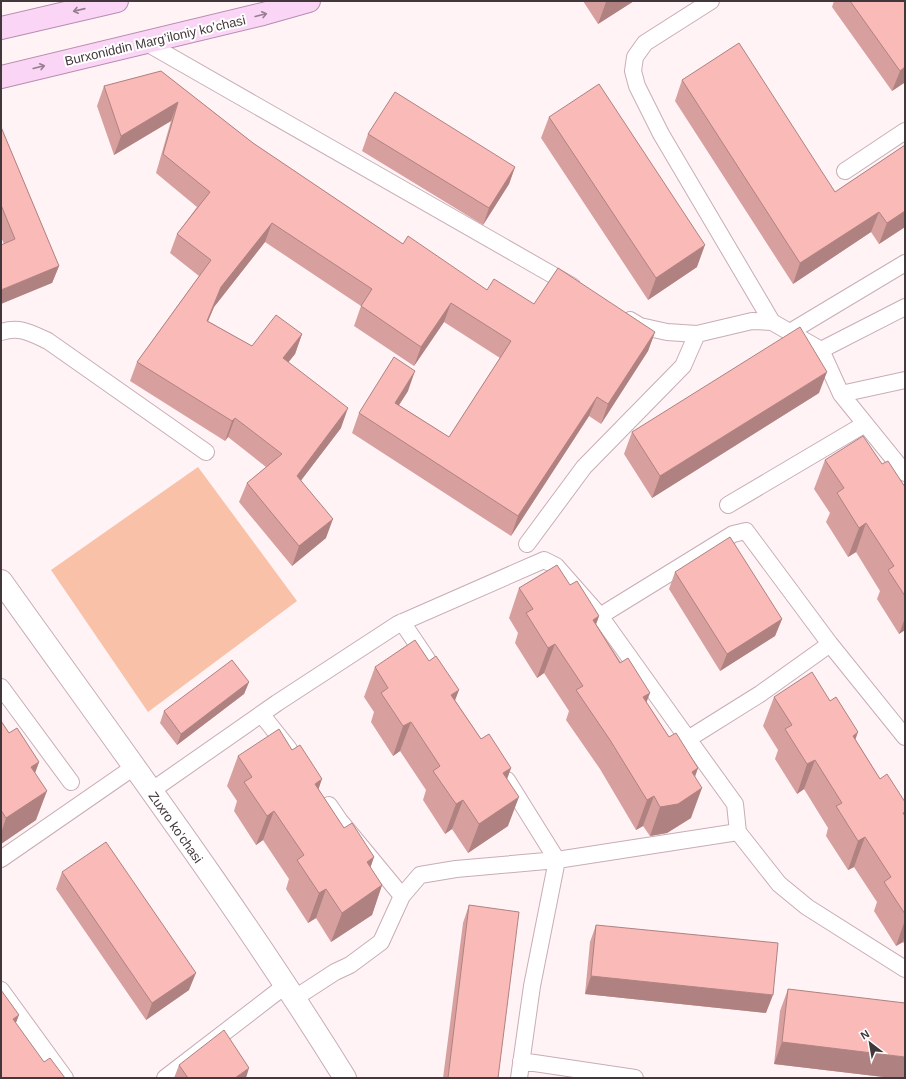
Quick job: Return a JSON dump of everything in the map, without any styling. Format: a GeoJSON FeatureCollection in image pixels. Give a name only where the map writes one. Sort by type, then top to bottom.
{"type":"FeatureCollection","features":[{"type":"Feature","properties":{"kind":"main road"},"geometry":{"type":"LineString","coordinates":[[1,28],[114,1]]}},
{"type":"Feature","properties":{"kind":"main road","name":"Burxoniddin Marg’iloniy ko’chasi"},"geometry":{"type":"LineString","coordinates":[[1,77],[263,14],[309,1]]}},
{"type":"Feature","properties":{"kind":"street","name":"Zuxro ko'chasi"},"geometry":{"type":"LineString","coordinates":[[1,581],[151,791],[291,992],[345,1078]]}},
{"type":"Feature","properties":{"kind":"lane"},"geometry":{"type":"LineString","coordinates":[[711,1],[645,43],[635,57],[633,71],[637,86],[661,134],[772,322]]}},
{"type":"Feature","properties":{"kind":"lane"},"geometry":{"type":"LineString","coordinates":[[144,42],[586,294]]}},
{"type":"Feature","properties":{"kind":"lane"},"geometry":{"type":"LineString","coordinates":[[845,171],[905,131]]}},
{"type":"Feature","properties":{"kind":"lane"},"geometry":{"type":"LineString","coordinates":[[790,332],[905,263]]}},
{"type":"Feature","properties":{"kind":"lane"},"geometry":{"type":"LineString","coordinates":[[821,350],[905,307]]}},
{"type":"Feature","properties":{"kind":"lane"},"geometry":{"type":"LineString","coordinates":[[620,314],[640,326],[667,332],[698,334],[752,321],[772,322],[790,332],[821,350],[842,394],[905,473]]}},
{"type":"Feature","properties":{"kind":"lane"},"geometry":{"type":"LineString","coordinates":[[1,332],[10,329],[22,329],[48,341],[206,452]]}},
{"type":"Feature","properties":{"kind":"lane"},"geometry":{"type":"LineString","coordinates":[[527,544],[584,467],[683,366],[698,334]]}},
{"type":"Feature","properties":{"kind":"lane"},"geometry":{"type":"LineString","coordinates":[[842,394],[905,380]]}},
{"type":"Feature","properties":{"kind":"lane"},"geometry":{"type":"LineString","coordinates":[[728,505],[865,424]]}},
{"type":"Feature","properties":{"kind":"lane"},"geometry":{"type":"LineString","coordinates":[[600,616],[733,534],[746,531],[830,644],[905,737]]}},
{"type":"Feature","properties":{"kind":"lane"},"geometry":{"type":"LineString","coordinates":[[151,791],[402,622],[544,560],[556,566],[600,616],[734,804],[738,832],[779,884],[807,907],[905,969]]}},
{"type":"Feature","properties":{"kind":"lane"},"geometry":{"type":"LineString","coordinates":[[402,622],[437,675]]}},
{"type":"Feature","properties":{"kind":"lane"},"geometry":{"type":"LineString","coordinates":[[688,739],[760,694],[830,644]]}},
{"type":"Feature","properties":{"kind":"lane"},"geometry":{"type":"LineString","coordinates":[[1,687],[71,782]]}},
{"type":"Feature","properties":{"kind":"lane"},"geometry":{"type":"LineString","coordinates":[[262,715],[299,763]]}},
{"type":"Feature","properties":{"kind":"lane"},"geometry":{"type":"LineString","coordinates":[[1,859],[134,768]]}},
{"type":"Feature","properties":{"kind":"lane"},"geometry":{"type":"LineString","coordinates":[[498,768],[557,860],[532,986],[519,1078]]}},
{"type":"Feature","properties":{"kind":"lane"},"geometry":{"type":"LineString","coordinates":[[322,796],[340,822],[402,896]]}},
{"type":"Feature","properties":{"kind":"lane"},"geometry":{"type":"LineString","coordinates":[[164,1078],[291,992],[350,965],[381,942],[402,896],[420,875],[456,869],[557,860],[738,832]]}},
{"type":"Feature","properties":{"kind":"lane"},"geometry":{"type":"LineString","coordinates":[[1,990],[65,1078]]}},
{"type":"Feature","properties":{"kind":"lane"},"geometry":{"type":"LineString","coordinates":[[521,1061],[635,1078]]}},
{"type":"Feature","properties":{"kind":"shaded area"},"geometry":{"type":"Polygon","coordinates":[[[198,467],[297,601],[148,712],[51,570],[198,467]]]}},
{"type":"Feature","properties":{"kind":"building"},"geometry":{"type":"Polygon","coordinates":[[[850,1],[905,1],[905,67],[900,71],[850,1]]]}},
{"type":"Feature","properties":{"kind":"building"},"geometry":{"type":"Polygon","coordinates":[[[739,43],[835,192],[905,145],[905,211],[887,223],[879,212],[800,263],[682,80],[739,43]]]}},
{"type":"Feature","properties":{"kind":"building"},"geometry":{"type":"Polygon","coordinates":[[[161,71],[253,143],[403,244],[408,236],[487,290],[494,279],[534,304],[558,268],[655,332],[608,404],[597,397],[518,516],[359,413],[394,357],[415,371],[395,403],[449,437],[511,341],[451,303],[421,347],[361,306],[372,289],[272,223],[221,287],[207,321],[252,346],[276,315],[302,334],[283,358],[348,408],[297,476],[333,519],[299,546],[247,483],[282,454],[235,418],[232,421],[137,362],[211,260],[177,234],[210,192],[163,154],[178,102],[121,136],[104,86],[161,71]]]}},
{"type":"Feature","properties":{"kind":"building"},"geometry":{"type":"Polygon","coordinates":[[[599,84],[705,245],[656,278],[549,117],[599,84]]]}},
{"type":"Feature","properties":{"kind":"building"},"geometry":{"type":"Polygon","coordinates":[[[395,92],[515,167],[489,208],[368,134],[395,92]]]}},
{"type":"Feature","properties":{"kind":"building"},"geometry":{"type":"Polygon","coordinates":[[[1,127],[59,266],[1,290],[1,245],[15,239],[1,205],[1,127]]]}},
{"type":"Feature","properties":{"kind":"building"},"geometry":{"type":"Polygon","coordinates":[[[800,327],[827,372],[660,476],[632,432],[800,327]]]}},
{"type":"Feature","properties":{"kind":"building"},"geometry":{"type":"Polygon","coordinates":[[[863,436],[882,464],[888,461],[905,487],[905,596],[888,570],[894,566],[866,523],[859,528],[837,493],[844,488],[825,460],[863,436]]]}},
{"type":"Feature","properties":{"kind":"building"},"geometry":{"type":"Polygon","coordinates":[[[730,537],[782,619],[727,654],[675,572],[730,537]]]}},
{"type":"Feature","properties":{"kind":"building"},"geometry":{"type":"Polygon","coordinates":[[[557,565],[570,585],[577,581],[599,616],[593,620],[620,663],[628,658],[650,693],[643,697],[669,737],[676,733],[698,768],[692,772],[702,788],[678,804],[660,807],[654,796],[647,800],[610,740],[576,690],[583,686],[555,644],[548,648],[526,613],[533,609],[519,588],[557,565]]]}},
{"type":"Feature","properties":{"kind":"building"},"geometry":{"type":"Polygon","coordinates":[[[415,640],[429,661],[436,656],[459,690],[451,695],[481,739],[489,734],[511,768],[503,773],[519,797],[479,824],[463,800],[456,804],[433,771],[440,766],[411,722],[403,726],[381,693],[388,688],[375,667],[415,640]]]}},
{"type":"Feature","properties":{"kind":"building"},"geometry":{"type":"Polygon","coordinates":[[[232,660],[249,682],[181,734],[164,711],[232,660]]]}},
{"type":"Feature","properties":{"kind":"building"},"geometry":{"type":"Polygon","coordinates":[[[812,672],[830,701],[836,697],[858,732],[853,736],[880,779],[887,774],[905,802],[905,812],[903,813],[905,816],[905,914],[884,882],[891,877],[865,837],[858,841],[836,806],[842,803],[815,760],[807,764],[785,729],[792,725],[774,697],[812,672]]]}},
{"type":"Feature","properties":{"kind":"building"},"geometry":{"type":"Polygon","coordinates":[[[1,721],[9,733],[17,728],[39,762],[31,767],[47,791],[6,818],[1,810],[1,721]]]}},
{"type":"Feature","properties":{"kind":"building"},"geometry":{"type":"Polygon","coordinates":[[[279,729],[292,750],[300,745],[322,779],[315,784],[344,828],[352,823],[374,857],[367,862],[382,885],[342,913],[326,889],[319,893],[297,860],[304,855],[274,811],[267,816],[244,782],[252,777],[238,756],[279,729]]]}},
{"type":"Feature","properties":{"kind":"building"},"geometry":{"type":"Polygon","coordinates":[[[106,842],[196,973],[152,1003],[62,872],[106,842]]]}},
{"type":"Feature","properties":{"kind":"building"},"geometry":{"type":"Polygon","coordinates":[[[469,905],[519,912],[498,1078],[448,1078],[469,905]]]}},
{"type":"Feature","properties":{"kind":"building"},"geometry":{"type":"Polygon","coordinates":[[[596,925],[778,943],[773,995],[591,976],[596,925]]]}},
{"type":"Feature","properties":{"kind":"building"},"geometry":{"type":"Polygon","coordinates":[[[788,989],[905,1003],[905,1057],[782,1042],[788,989]]]}},
{"type":"Feature","properties":{"kind":"building"},"geometry":{"type":"Polygon","coordinates":[[[1,990],[19,1015],[13,1019],[44,1062],[50,1058],[65,1078],[1,1078],[1,990]]]}},
{"type":"Feature","properties":{"kind":"building"},"geometry":{"type":"Polygon","coordinates":[[[224,1030],[249,1068],[235,1078],[188,1078],[179,1065],[224,1030]]]}}]}
